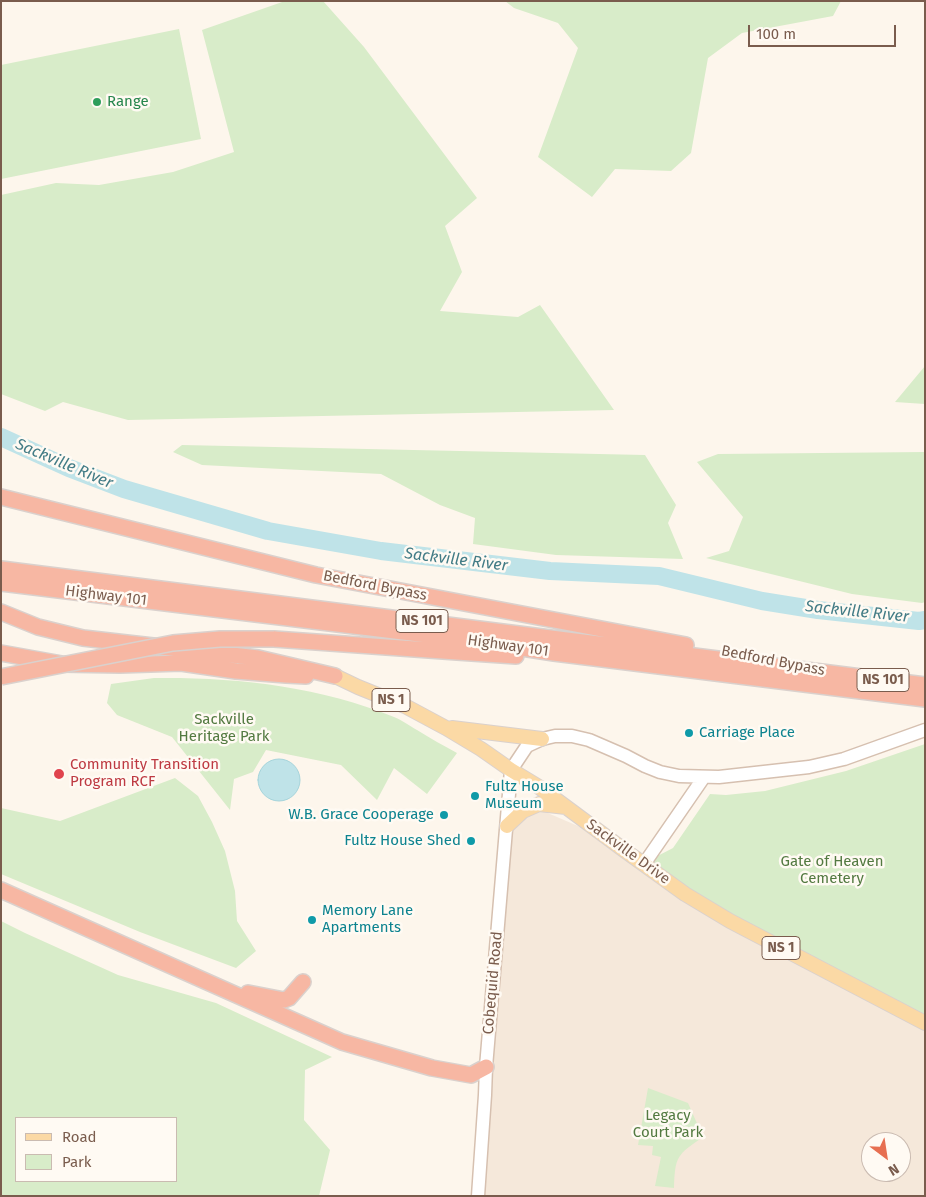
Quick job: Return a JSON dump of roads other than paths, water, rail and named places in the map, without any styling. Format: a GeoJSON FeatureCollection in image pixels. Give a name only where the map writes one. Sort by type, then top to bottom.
{"type":"FeatureCollection","features":[{"type":"Feature","properties":{"kind":"highway","name":"Bedford Bypass"},"geometry":{"type":"LineString","coordinates":[[1,497],[316,575],[842,674]]}},
{"type":"Feature","properties":{"kind":"highway","name":"Highway 101"},"geometry":{"type":"LineString","coordinates":[[1,569],[925,685]]}},
{"type":"Feature","properties":{"kind":"highway","name":"Highway 101"},"geometry":{"type":"LineString","coordinates":[[1,583],[925,698]]}},
{"type":"Feature","properties":{"kind":"highway"},"geometry":{"type":"LineString","coordinates":[[1,612],[38,627],[83,638],[258,658],[335,676]]}},
{"type":"Feature","properties":{"kind":"highway"},"geometry":{"type":"LineString","coordinates":[[1,677],[173,643],[220,639],[274,639],[517,656],[554,653]]}},
{"type":"Feature","properties":{"kind":"highway"},"geometry":{"type":"LineString","coordinates":[[1,653],[62,664],[181,663],[244,672],[335,676]]}},
{"type":"Feature","properties":{"kind":"highway"},"geometry":{"type":"LineString","coordinates":[[1,890],[342,1042],[432,1068],[471,1075],[486,1067]]}},
{"type":"Feature","properties":{"kind":"highway"},"geometry":{"type":"LineString","coordinates":[[217,986],[284,1000],[289,998],[303,982]]}},
{"type":"Feature","properties":{"kind":"main road","name":"Sackville Drive"},"geometry":{"type":"LineString","coordinates":[[335,676],[405,706],[446,728],[539,787],[685,894],[730,921],[925,1023]]}},
{"type":"Feature","properties":{"kind":"main road"},"geometry":{"type":"LineString","coordinates":[[446,728],[542,739]]}},
{"type":"Feature","properties":{"kind":"main road"},"geometry":{"type":"LineString","coordinates":[[507,826],[523,811],[539,804],[567,807]]}},
{"type":"Feature","properties":{"kind":"street"},"geometry":{"type":"LineString","coordinates":[[512,770],[527,746],[542,739],[556,736],[572,736],[589,740],[660,772],[679,776],[719,777],[810,767],[844,759],[925,730]]}},
{"type":"Feature","properties":{"kind":"street","name":"Cobequid Road"},"geometry":{"type":"LineString","coordinates":[[478,1196],[486,1095],[486,1067],[512,770]]}},
{"type":"Feature","properties":{"kind":"street"},"geometry":{"type":"LineString","coordinates":[[644,864],[704,776]]}},
{"type":"Feature","properties":{"kind":"water"},"geometry":{"type":"Polygon","coordinates":[[[283,759],[291,762],[297,768],[300,780],[297,792],[291,798],[275,801],[267,798],[261,792],[258,776],[261,768],[267,762],[283,759]]]}},
{"type":"Feature","properties":{"kind":"waterway","name":"Sackville River"},"geometry":{"type":"LineString","coordinates":[[1,437],[69,468],[124,489],[268,531],[381,551],[550,571],[659,576],[762,601],[818,610],[919,621],[925,620]]}},
{"type":"Feature","properties":{"kind":"waterway","name":"Sackville River"},"geometry":{"type":"LineString","coordinates":[[919,621],[925,628]]}},
{"type":"Feature","properties":{"kind":"place","name":"Range"},"geometry":{"type":"Point","coordinates":[97,102]}},
{"type":"Feature","properties":{"kind":"place","name":"Carriage Place"},"geometry":{"type":"Point","coordinates":[689,733]}},
{"type":"Feature","properties":{"kind":"place","name":"Community Transition Program RCF"},"geometry":{"type":"Point","coordinates":[59,774]}},
{"type":"Feature","properties":{"kind":"place","name":"Fultz House Museum"},"geometry":{"type":"Point","coordinates":[475,796]}},
{"type":"Feature","properties":{"kind":"place","name":"W.B. Grace Cooperage"},"geometry":{"type":"Point","coordinates":[444,815]}},
{"type":"Feature","properties":{"kind":"place","name":"Fultz House Shed"},"geometry":{"type":"Point","coordinates":[471,841]}},
{"type":"Feature","properties":{"kind":"place","name":"Memory Lane Apartments"},"geometry":{"type":"Point","coordinates":[312,920]}},
{"type":"Feature","properties":{"kind":"park label","name":"Sackville Heritage Park"},"geometry":{"type":"Point","coordinates":[224,728]}},
{"type":"Feature","properties":{"kind":"park label","name":"Gate of Heaven Cemetery"},"geometry":{"type":"Point","coordinates":[832,870]}},
{"type":"Feature","properties":{"kind":"park label","name":"Legacy Court Park"},"geometry":{"type":"Point","coordinates":[668,1124]}}]}
